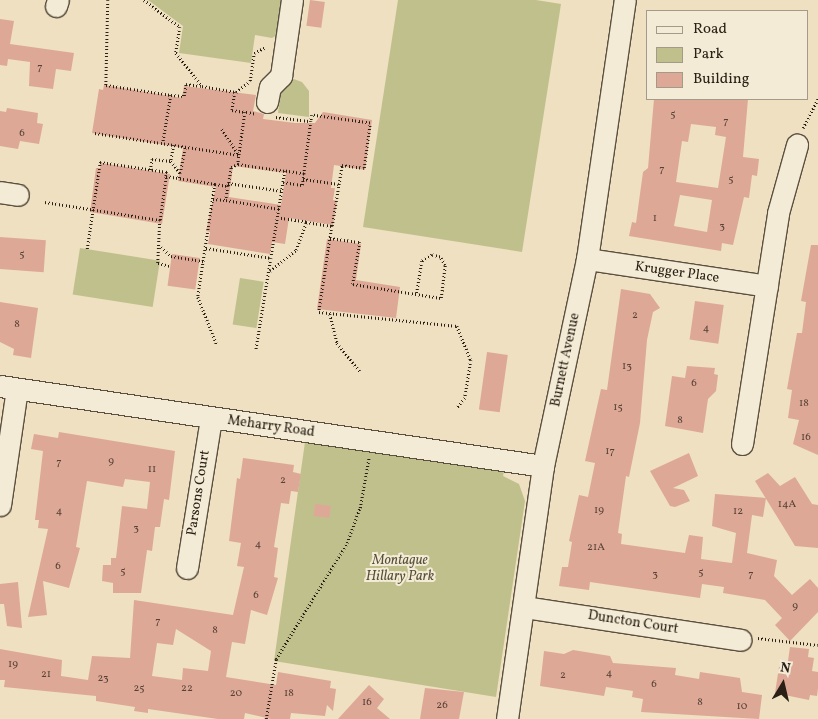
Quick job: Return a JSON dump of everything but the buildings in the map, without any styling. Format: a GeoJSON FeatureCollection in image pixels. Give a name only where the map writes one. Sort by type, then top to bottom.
{"type":"FeatureCollection","features":[{"type":"Feature","properties":{"kind":"street"},"geometry":{"type":"LineString","coordinates":[[266,109],[270,87],[281,76],[292,0]]}},
{"type":"Feature","properties":{"kind":"street","name":"Burnett Avenue"},"geometry":{"type":"LineString","coordinates":[[507,719],[543,466],[588,259],[625,0]]}},
{"type":"Feature","properties":{"kind":"street"},"geometry":{"type":"LineString","coordinates":[[742,444],[778,213],[797,145]]}},
{"type":"Feature","properties":{"kind":"street","name":"Krugger Place"},"geometry":{"type":"LineString","coordinates":[[588,259],[767,286]]}},
{"type":"Feature","properties":{"kind":"street"},"geometry":{"type":"LineString","coordinates":[[0,505],[9,387]]}},
{"type":"Feature","properties":{"kind":"street","name":"Meharry Road"},"geometry":{"type":"LineString","coordinates":[[9,387],[543,466]]}},
{"type":"Feature","properties":{"kind":"street","name":"Parsons Court"},"geometry":{"type":"LineString","coordinates":[[187,568],[211,418]]}},
{"type":"Feature","properties":{"kind":"street","name":"Duncton Court"},"geometry":{"type":"LineString","coordinates":[[524,607],[741,640]]}},
{"type":"Feature","properties":{"kind":"path"},"geometry":{"type":"LineString","coordinates":[[108,0],[106,85],[184,96],[186,84],[235,92]]}},
{"type":"Feature","properties":{"kind":"path"},"geometry":{"type":"LineString","coordinates":[[144,0],[180,27],[176,53],[202,86]]}},
{"type":"Feature","properties":{"kind":"path"},"geometry":{"type":"LineString","coordinates":[[254,53],[250,81],[235,92],[232,110],[245,112],[266,109],[311,121]]}},
{"type":"Feature","properties":{"kind":"path"},"geometry":{"type":"LineString","coordinates":[[163,143],[171,94]]}},
{"type":"Feature","properties":{"kind":"path"},"geometry":{"type":"LineString","coordinates":[[797,145],[818,99]]}},
{"type":"Feature","properties":{"kind":"path"},"geometry":{"type":"LineString","coordinates":[[238,164],[245,112]]}},
{"type":"Feature","properties":{"kind":"path"},"geometry":{"type":"LineString","coordinates":[[283,182],[302,184],[312,115],[370,123],[364,168],[342,165],[319,312],[457,326],[472,360],[465,398],[457,408]]}},
{"type":"Feature","properties":{"kind":"path"},"geometry":{"type":"LineString","coordinates":[[222,129],[239,155]]}},
{"type":"Feature","properties":{"kind":"path"},"geometry":{"type":"LineString","coordinates":[[95,133],[239,155]]}},
{"type":"Feature","properties":{"kind":"path"},"geometry":{"type":"LineString","coordinates":[[171,161],[174,145]]}},
{"type":"Feature","properties":{"kind":"path"},"geometry":{"type":"LineString","coordinates":[[180,178],[185,146]]}},
{"type":"Feature","properties":{"kind":"path"},"geometry":{"type":"LineString","coordinates":[[150,170],[152,159],[171,161],[180,173]]}},
{"type":"Feature","properties":{"kind":"path"},"geometry":{"type":"LineString","coordinates":[[87,249],[100,162],[167,172],[160,220],[161,247],[158,263],[170,266]]}},
{"type":"Feature","properties":{"kind":"path"},"geometry":{"type":"LineString","coordinates":[[226,200],[231,167],[238,164],[304,174]]}},
{"type":"Feature","properties":{"kind":"path"},"geometry":{"type":"LineString","coordinates":[[256,351],[285,171]]}},
{"type":"Feature","properties":{"kind":"path"},"geometry":{"type":"LineString","coordinates":[[166,176],[215,184],[282,191]]}},
{"type":"Feature","properties":{"kind":"path"},"geometry":{"type":"LineString","coordinates":[[303,179],[339,184]]}},
{"type":"Feature","properties":{"kind":"path"},"geometry":{"type":"LineString","coordinates":[[215,184],[198,296],[217,345]]}},
{"type":"Feature","properties":{"kind":"path"},"geometry":{"type":"LineString","coordinates":[[213,199],[279,209]]}},
{"type":"Feature","properties":{"kind":"path"},"geometry":{"type":"LineString","coordinates":[[46,202],[160,220]]}},
{"type":"Feature","properties":{"kind":"path"},"geometry":{"type":"LineString","coordinates":[[278,217],[332,226]]}},
{"type":"Feature","properties":{"kind":"path"},"geometry":{"type":"LineString","coordinates":[[269,272],[296,250],[306,222]]}},
{"type":"Feature","properties":{"kind":"path"},"geometry":{"type":"LineString","coordinates":[[330,238],[360,242],[353,284],[441,298],[445,265],[440,257],[432,255],[422,261],[417,294]]}},
{"type":"Feature","properties":{"kind":"path"},"geometry":{"type":"LineString","coordinates":[[161,247],[171,256],[204,261]]}},
{"type":"Feature","properties":{"kind":"path"},"geometry":{"type":"LineString","coordinates":[[206,248],[271,258]]}},
{"type":"Feature","properties":{"kind":"path"},"geometry":{"type":"LineString","coordinates":[[330,314],[337,343],[362,373]]}},
{"type":"Feature","properties":{"kind":"path"},"geometry":{"type":"LineString","coordinates":[[266,719],[276,658],[347,543],[360,508],[370,452]]}},
{"type":"Feature","properties":{"kind":"path"},"geometry":{"type":"LineString","coordinates":[[741,640],[762,638],[818,645]]}},
{"type":"Feature","properties":{"kind":"green space"},"geometry":{"type":"Polygon","coordinates":[[[148,0],[285,0],[280,33],[272,38],[255,35],[251,63],[179,53],[183,26],[148,0]]]}},
{"type":"Feature","properties":{"kind":"green space"},"geometry":{"type":"Polygon","coordinates":[[[398,0],[536,0],[561,4],[522,252],[363,227],[398,0]]]}},
{"type":"Feature","properties":{"kind":"green space"},"geometry":{"type":"Polygon","coordinates":[[[288,77],[302,82],[309,91],[309,117],[278,113],[282,84],[288,77]]]}},
{"type":"Feature","properties":{"kind":"green space"},"geometry":{"type":"Polygon","coordinates":[[[80,248],[160,261],[153,307],[73,294],[80,248]]]}},
{"type":"Feature","properties":{"kind":"green space"},"geometry":{"type":"Polygon","coordinates":[[[240,278],[264,282],[256,328],[233,324],[240,278]]]}},
{"type":"Feature","properties":{"kind":"green space","name":"Montague Hillary Park"},"geometry":{"type":"Polygon","coordinates":[[[305,442],[504,472],[503,476],[519,484],[525,501],[496,697],[274,661],[305,442]]]}}]}
